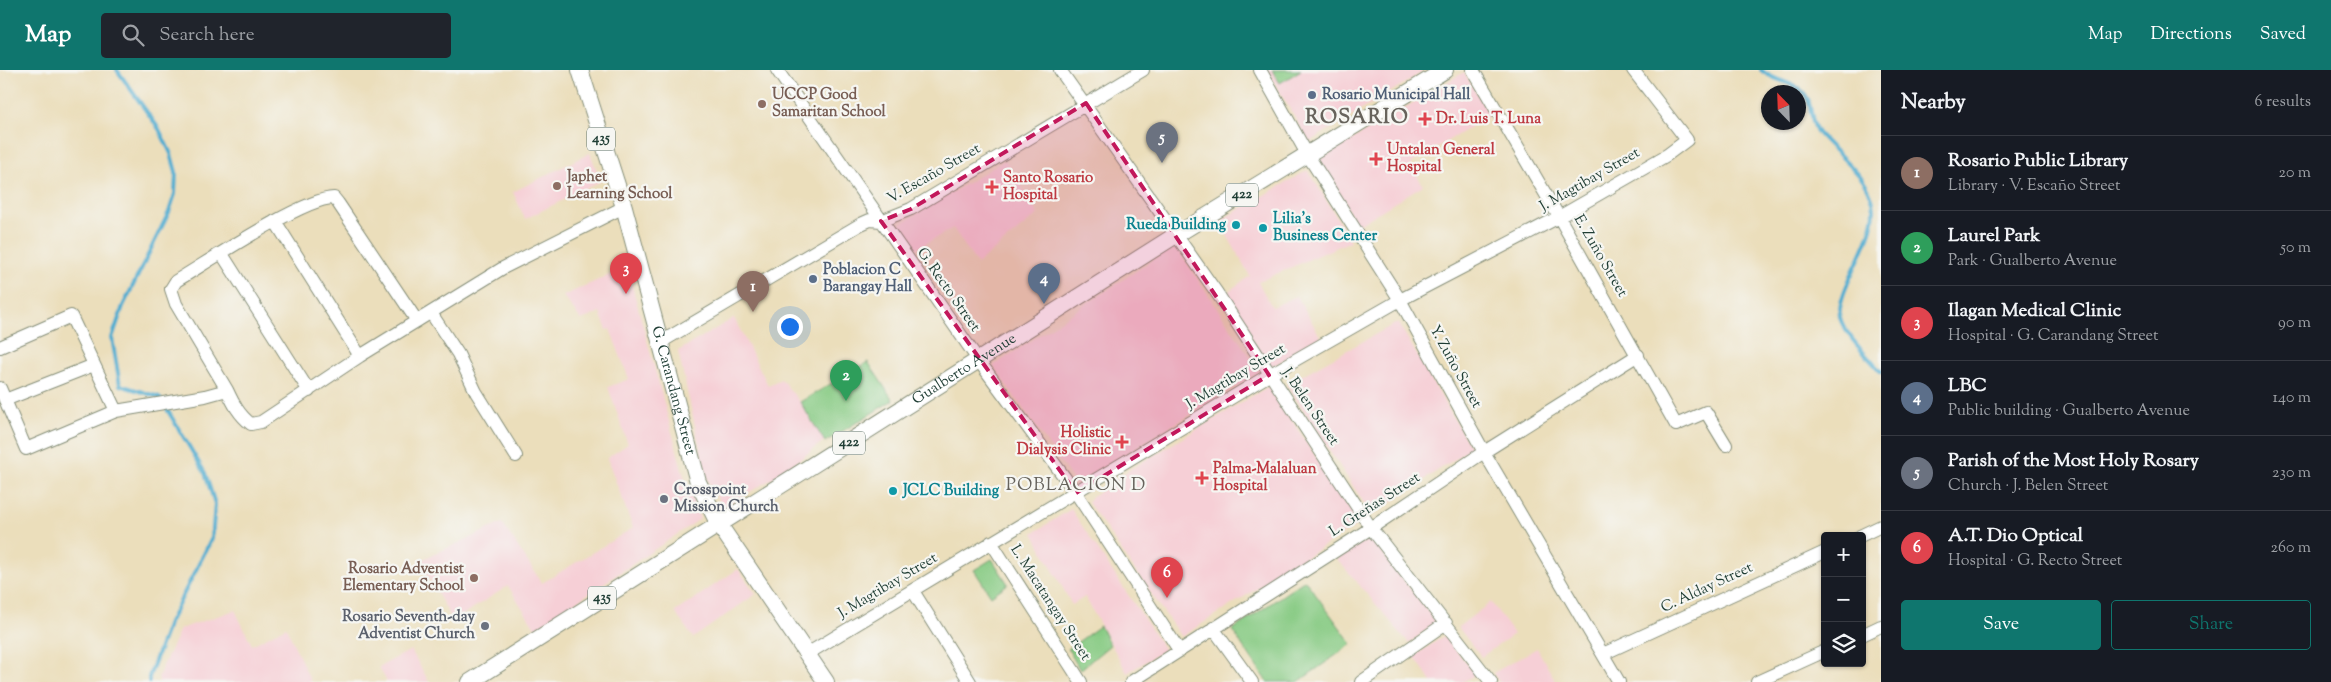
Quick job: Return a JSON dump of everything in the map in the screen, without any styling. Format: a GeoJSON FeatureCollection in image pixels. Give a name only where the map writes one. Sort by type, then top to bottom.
{"type":"FeatureCollection","features":[{"type":"Feature","properties":{"kind":"main road","name":"G. Carandang Street"},"geometry":{"type":"LineString","coordinates":[[580,70],[624,207],[698,482],[718,523],[826,682]]}},
{"type":"Feature","properties":{"kind":"main road","name":"Gualberto Avenue"},"geometry":{"type":"LineString","coordinates":[[470,682],[718,523],[1176,235],[1445,70]]}},
{"type":"Feature","properties":{"kind":"street","name":"G. Recto Street"},"geometry":{"type":"LineString","coordinates":[[777,70],[978,361],[1076,493],[1179,650]]}},
{"type":"Feature","properties":{"kind":"street","name":"J. Belen Street"},"geometry":{"type":"LineString","coordinates":[[1060,70],[1086,104],[1176,235],[1371,528],[1491,682]]}},
{"type":"Feature","properties":{"kind":"street","name":"V. Escaño Street"},"geometry":{"type":"LineString","coordinates":[[661,342],[861,224],[870,220],[881,221],[911,209],[1143,70]]}},
{"type":"Feature","properties":{"kind":"street","name":"Y. Zuño Street"},"geometry":{"type":"LineString","coordinates":[[1260,70],[1307,154],[1400,300],[1484,452],[1619,682]]}},
{"type":"Feature","properties":{"kind":"street","name":"E. Zuño Street"},"geometry":{"type":"LineString","coordinates":[[1473,70],[1560,217],[1676,425],[1706,412],[1726,445]]}},
{"type":"Feature","properties":{"kind":"street","name":"J. Magtibay Street"},"geometry":{"type":"LineString","coordinates":[[808,654],[1269,375],[1400,300],[1560,217],[1667,155],[1686,140],[1633,70]]}},
{"type":"Feature","properties":{"kind":"street"},"geometry":{"type":"LineString","coordinates":[[417,321],[334,198],[324,198],[275,222],[176,281],[171,290],[176,304],[236,408],[252,424],[261,422],[360,356],[518,260],[624,207]]}},
{"type":"Feature","properties":{"kind":"street"},"geometry":{"type":"LineString","coordinates":[[275,222],[360,356]]}},
{"type":"Feature","properties":{"kind":"street"},"geometry":{"type":"LineString","coordinates":[[222,254],[310,391]]}},
{"type":"Feature","properties":{"kind":"street"},"geometry":{"type":"LineString","coordinates":[[431,313],[458,354],[476,392],[516,456]]}},
{"type":"Feature","properties":{"kind":"street"},"geometry":{"type":"LineString","coordinates":[[0,347],[71,316],[116,411]]}},
{"type":"Feature","properties":{"kind":"street","name":"L. Greñas Street"},"geometry":{"type":"LineString","coordinates":[[1131,682],[1371,528],[1484,452],[1638,355]]}},
{"type":"Feature","properties":{"kind":"street"},"geometry":{"type":"LineString","coordinates":[[5,400],[94,365]]}},
{"type":"Feature","properties":{"kind":"street"},"geometry":{"type":"LineString","coordinates":[[0,388],[26,449],[116,411],[206,396],[227,390]]}},
{"type":"Feature","properties":{"kind":"street"},"geometry":{"type":"LineString","coordinates":[[1866,533],[1881,526]]}},
{"type":"Feature","properties":{"kind":"street","name":"L. Macatangay Street"},"geometry":{"type":"LineString","coordinates":[[991,542],[1081,682]]}},
{"type":"Feature","properties":{"kind":"street","name":"C. Alday Street"},"geometry":{"type":"LineString","coordinates":[[1603,654],[1821,554]]}},
{"type":"Feature","properties":{"kind":"street"},"geometry":{"type":"LineString","coordinates":[[913,591],[970,682]]}},
{"type":"Feature","properties":{"kind":"street"},"geometry":{"type":"LineString","coordinates":[[1361,682],[1446,623]]}},
{"type":"Feature","properties":{"kind":"street"},"geometry":{"type":"LineString","coordinates":[[1866,633],[1881,626]]}},
{"type":"Feature","properties":{"kind":"street"},"geometry":{"type":"LineString","coordinates":[[1213,628],[1252,682]]}},
{"type":"Feature","properties":{"kind":"street"},"geometry":{"type":"LineString","coordinates":[[1756,682],[1821,653]]}},
{"type":"Feature","properties":{"kind":"highlighted area"},"geometry":{"type":"Polygon","coordinates":[[[1086,103],[1269,375],[1076,493],[881,221],[911,209],[1086,103]]]}},
{"type":"Feature","properties":{"kind":"shaded area"},"geometry":{"type":"Polygon","coordinates":[[[1267,70],[1421,70],[1423,72],[1309,142],[1267,70]]]}},
{"type":"Feature","properties":{"kind":"shaded area"},"geometry":{"type":"Polygon","coordinates":[[[1464,72],[1490,115],[1410,164],[1423,185],[1357,226],[1318,160],[1464,72]]]}},
{"type":"Feature","properties":{"kind":"shaded area","name":"Japhet Learning School"},"geometry":{"type":"Polygon","coordinates":[[[590,153],[601,181],[525,219],[513,192],[590,153]]]}},
{"type":"Feature","properties":{"kind":"shaded area","name":"Santo Rosario Hospital"},"geometry":{"type":"Polygon","coordinates":[[[1005,160],[1038,214],[977,264],[953,228],[916,249],[899,225],[1005,160]]]}},
{"type":"Feature","properties":{"kind":"shaded area"},"geometry":{"type":"Polygon","coordinates":[[[1308,170],[1351,241],[1258,282],[1272,307],[1297,296],[1321,338],[1270,368],[1223,295],[1250,276],[1219,221],[1308,170]]]}},
{"type":"Feature","properties":{"kind":"shaded area"},"geometry":{"type":"Polygon","coordinates":[[[1175,245],[1260,372],[1076,484],[993,366],[1175,245]]]}},
{"type":"Feature","properties":{"kind":"shaded area"},"geometry":{"type":"Polygon","coordinates":[[[627,267],[684,476],[700,519],[536,629],[508,586],[453,621],[419,561],[502,523],[542,583],[633,528],[607,458],[628,444],[608,387],[629,379],[610,329],[607,330],[600,313],[581,320],[563,296],[627,267]]]}},
{"type":"Feature","properties":{"kind":"shaded area"},"geometry":{"type":"Polygon","coordinates":[[[734,318],[768,385],[781,379],[800,402],[824,441],[782,473],[723,508],[707,479],[678,351],[734,318]]]}},
{"type":"Feature","properties":{"kind":"shaded area"},"geometry":{"type":"Polygon","coordinates":[[[1398,322],[1471,448],[1372,515],[1286,384],[1398,322]]]}},
{"type":"Feature","properties":{"kind":"shaded area"},"geometry":{"type":"Polygon","coordinates":[[[1269,386],[1360,523],[1181,637],[1087,501],[1129,470],[1269,386]]]}},
{"type":"Feature","properties":{"kind":"shaded area"},"geometry":{"type":"Polygon","coordinates":[[[1071,509],[1165,650],[1127,673],[1085,597],[1072,605],[1033,533],[1071,509]]]}},
{"type":"Feature","properties":{"kind":"shaded area"},"geometry":{"type":"Polygon","coordinates":[[[1370,537],[1437,623],[1409,643],[1336,558],[1370,537]]]}},
{"type":"Feature","properties":{"kind":"shaded area"},"geometry":{"type":"Polygon","coordinates":[[[738,569],[756,594],[693,638],[675,612],[738,569]]]}},
{"type":"Feature","properties":{"kind":"shaded area"},"geometry":{"type":"Polygon","coordinates":[[[1491,602],[1514,634],[1481,657],[1458,627],[1491,602]]]}},
{"type":"Feature","properties":{"kind":"shaded area"},"geometry":{"type":"Polygon","coordinates":[[[235,610],[252,645],[286,627],[311,682],[159,682],[158,677],[180,629],[235,610]]]}},
{"type":"Feature","properties":{"kind":"shaded area"},"geometry":{"type":"Polygon","coordinates":[[[1444,636],[1476,674],[1463,682],[1432,682],[1414,656],[1444,636]]]}},
{"type":"Feature","properties":{"kind":"shaded area"},"geometry":{"type":"Polygon","coordinates":[[[1537,648],[1556,682],[1499,682],[1493,673],[1537,648]]]}},
{"type":"Feature","properties":{"kind":"shaded area"},"geometry":{"type":"Polygon","coordinates":[[[411,650],[429,682],[387,682],[379,667],[411,650]]]}},
{"type":"Feature","properties":{"kind":"green space"},"geometry":{"type":"Polygon","coordinates":[[[1272,70],[1301,70],[1280,83],[1272,70]]]}},
{"type":"Feature","properties":{"kind":"green space"},"geometry":{"type":"Polygon","coordinates":[[[868,362],[893,400],[825,442],[800,402],[868,362]]]}},
{"type":"Feature","properties":{"kind":"green space"},"geometry":{"type":"Polygon","coordinates":[[[992,559],[1008,584],[991,596],[974,570],[992,559]]]}},
{"type":"Feature","properties":{"kind":"green space"},"geometry":{"type":"Polygon","coordinates":[[[1305,580],[1352,644],[1298,682],[1267,682],[1232,630],[1305,580]]]}},
{"type":"Feature","properties":{"kind":"green space"},"geometry":{"type":"Polygon","coordinates":[[[1100,626],[1110,645],[1080,670],[1068,649],[1100,626]]]}},
{"type":"Feature","properties":{"kind":"waterway"},"geometry":{"type":"LineString","coordinates":[[117,70],[159,129],[171,154],[176,172],[175,194],[169,212],[123,306],[112,338],[120,385],[159,397],[161,400]]}},
{"type":"Feature","properties":{"kind":"waterway"},"geometry":{"type":"LineString","coordinates":[[1761,70],[1771,77],[1802,91],[1810,105],[1813,123],[1818,133],[1852,167],[1872,197],[1874,209],[1873,222],[1863,251],[1844,293],[1840,306],[1840,317],[1851,338],[1881,372]]}},
{"type":"Feature","properties":{"kind":"waterway"},"geometry":{"type":"LineString","coordinates":[[149,682],[149,677],[169,623],[212,538],[215,504],[205,473],[165,406]]}},
{"type":"Feature","properties":{"kind":"place","name":"Rosario Municipal Hall"},"geometry":{"type":"Point","coordinates":[1312,95]}},
{"type":"Feature","properties":{"kind":"place","name":"UCCP Good Samaritan School"},"geometry":{"type":"Point","coordinates":[762,104]}},
{"type":"Feature","properties":{"kind":"place","name":"Dr. Luis T. Luna"},"geometry":{"type":"Point","coordinates":[1425,119]}},
{"type":"Feature","properties":{"kind":"place","name":"Untalan General Hospital"},"geometry":{"type":"Point","coordinates":[1376,159]}},
{"type":"Feature","properties":{"kind":"place","name":"Parish of the Most Holy Rosary"},"geometry":{"type":"Point","coordinates":[1162,163]}},
{"type":"Feature","properties":{"kind":"place","name":"Japhet Learning School"},"geometry":{"type":"Point","coordinates":[557,186]}},
{"type":"Feature","properties":{"kind":"place","name":"Santo Rosario Hospital"},"geometry":{"type":"Point","coordinates":[992,187]}},
{"type":"Feature","properties":{"kind":"place","name":"Rueda Building"},"geometry":{"type":"Point","coordinates":[1236,225]}},
{"type":"Feature","properties":{"kind":"place","name":"Lilia's Business Center"},"geometry":{"type":"Point","coordinates":[1263,228]}},
{"type":"Feature","properties":{"kind":"place","name":"Poblacion C Barangay Hall"},"geometry":{"type":"Point","coordinates":[813,279]}},
{"type":"Feature","properties":{"kind":"place","name":"Ilagan Medical Clinic"},"geometry":{"type":"Point","coordinates":[626,294]}},
{"type":"Feature","properties":{"kind":"place","name":"LBC"},"geometry":{"type":"Point","coordinates":[1044,304]}},
{"type":"Feature","properties":{"kind":"place","name":"Rosario Public Library"},"geometry":{"type":"Point","coordinates":[753,312]}},
{"type":"Feature","properties":{"kind":"place","name":"Laurel Park"},"geometry":{"type":"Point","coordinates":[846,401]}},
{"type":"Feature","properties":{"kind":"place","name":"Holistic Dialysis Clinic"},"geometry":{"type":"Point","coordinates":[1122,442]}},
{"type":"Feature","properties":{"kind":"place","name":"Palma-Malaluan Hospital"},"geometry":{"type":"Point","coordinates":[1202,478]}},
{"type":"Feature","properties":{"kind":"place","name":"JCLC Building"},"geometry":{"type":"Point","coordinates":[893,491]}},
{"type":"Feature","properties":{"kind":"place","name":"Crosspoint Mission Church"},"geometry":{"type":"Point","coordinates":[664,499]}},
{"type":"Feature","properties":{"kind":"place","name":"Rosario Adventist Elementary School"},"geometry":{"type":"Point","coordinates":[474,578]}},
{"type":"Feature","properties":{"kind":"place","name":"A.T. Dio Optical"},"geometry":{"type":"Point","coordinates":[1167,598]}},
{"type":"Feature","properties":{"kind":"place","name":"Rosario Seventh-day Adventist Church"},"geometry":{"type":"Point","coordinates":[485,626]}},
{"type":"Feature","properties":{"kind":"district","name":"ROSARIO"},"geometry":{"type":"Point","coordinates":[1357,118]}},
{"type":"Feature","properties":{"kind":"district","name":"POBLACION D"},"geometry":{"type":"Point","coordinates":[1076,486]}}]}
